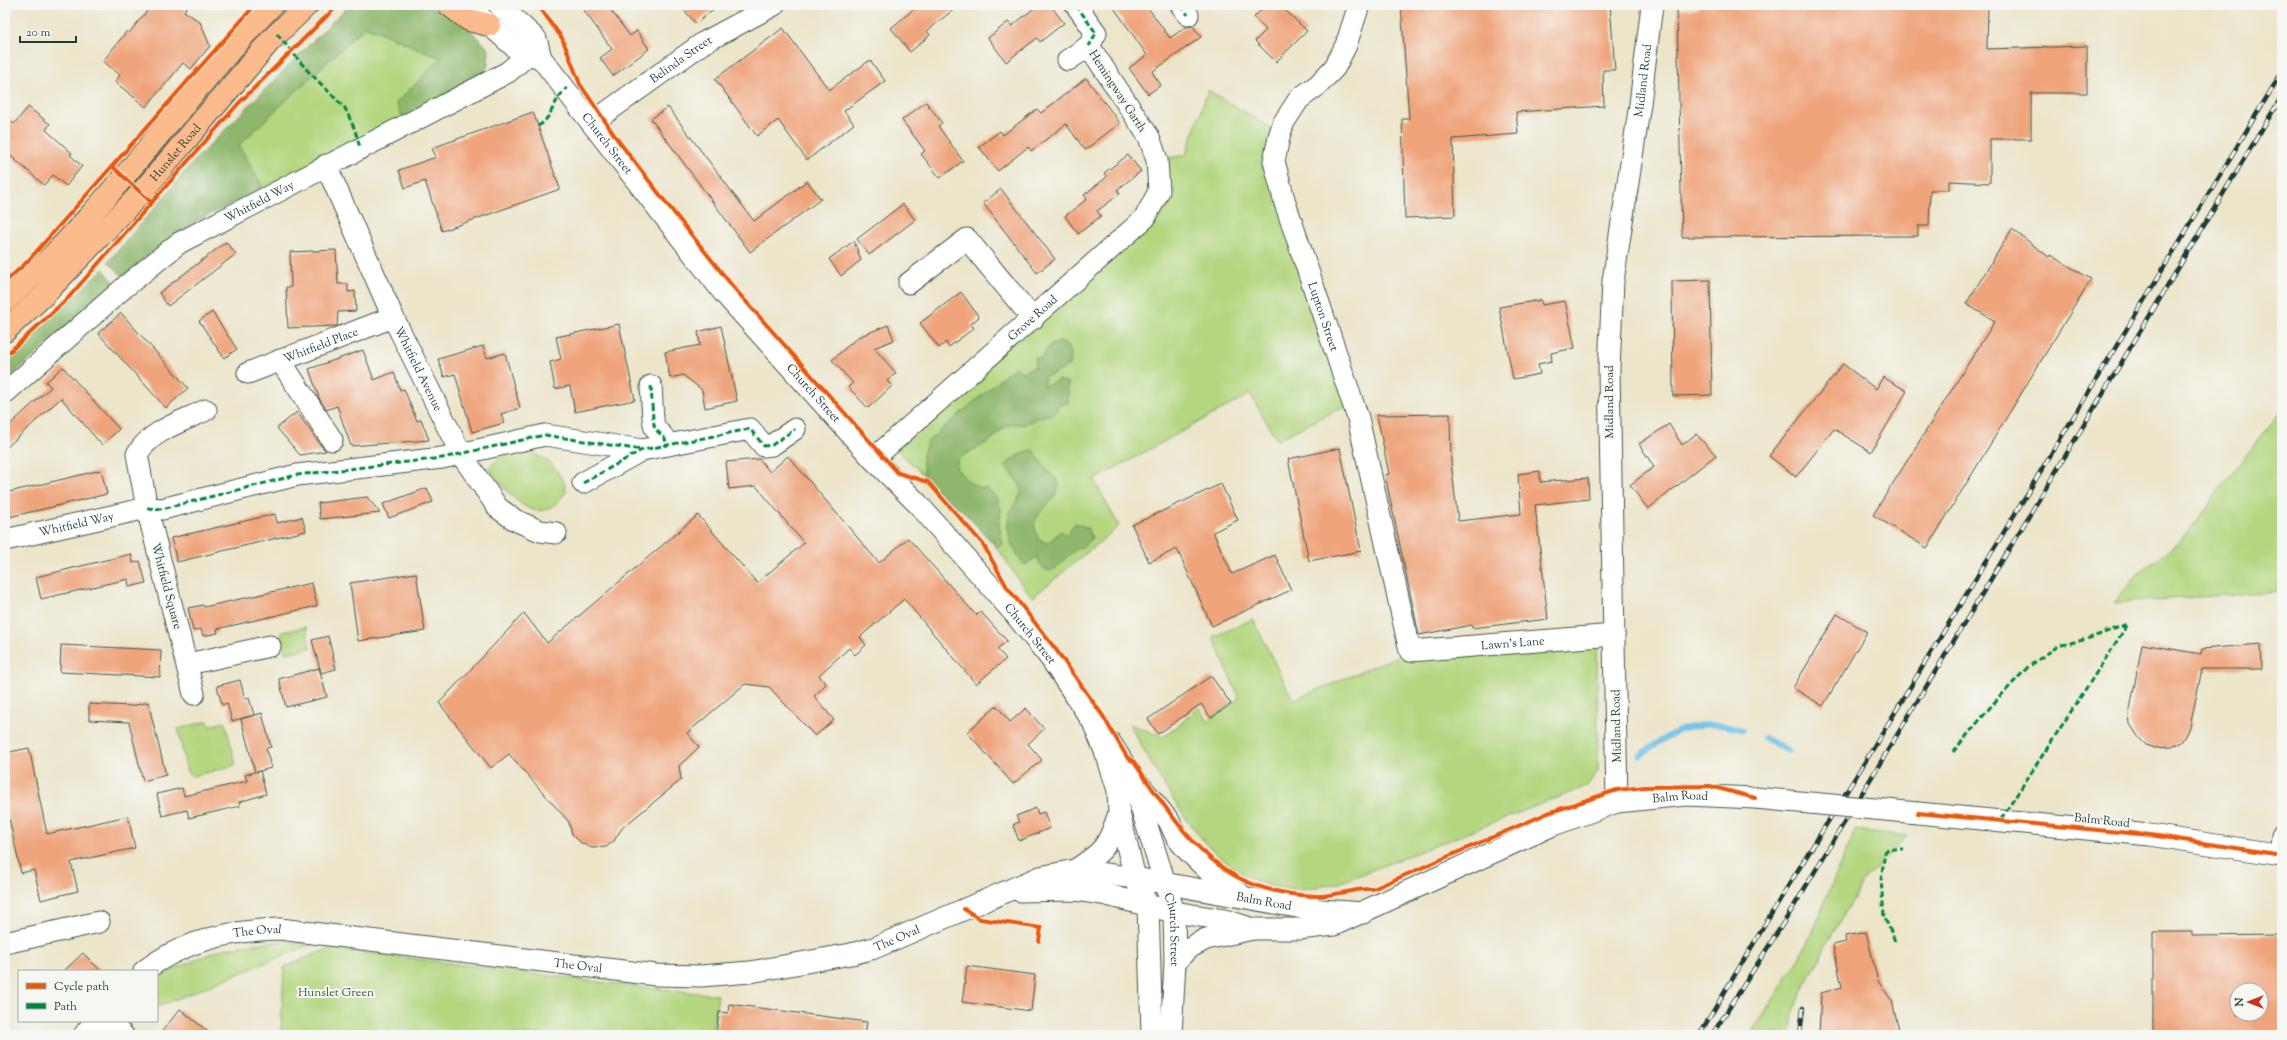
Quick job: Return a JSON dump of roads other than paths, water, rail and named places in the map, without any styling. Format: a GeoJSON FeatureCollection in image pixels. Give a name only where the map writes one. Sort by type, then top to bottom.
{"type":"FeatureCollection","features":[{"type":"Feature","properties":{"kind":"main road","name":"Hunslet Road"},"geometry":{"type":"LineString","coordinates":[[5,301],[42,268],[224,56],[272,5]]}},
{"type":"Feature","properties":{"kind":"main road","name":"Hunslet Road"},"geometry":{"type":"LineString","coordinates":[[5,331],[44,295],[141,193],[270,41],[307,5]]}},
{"type":"Feature","properties":{"kind":"main road"},"geometry":{"type":"LineString","coordinates":[[449,5],[469,20],[489,25]]}},
{"type":"Feature","properties":{"kind":"street","name":"Church Street"},"geometry":{"type":"LineString","coordinates":[[467,5],[520,52],[536,53]]}},
{"type":"Feature","properties":{"kind":"street","name":"Church Street"},"geometry":{"type":"LineString","coordinates":[[499,5],[536,39],[536,53],[593,122],[685,246],[723,292],[873,458],[918,504],[1014,613],[1051,659],[1093,722],[1108,756],[1118,790],[1119,813],[1135,878],[1148,906],[1152,1035]]}},
{"type":"Feature","properties":{"kind":"street","name":"Belinda Street"},"geometry":{"type":"LineString","coordinates":[[593,122],[703,43],[774,5]]}},
{"type":"Feature","properties":{"kind":"street"},"geometry":{"type":"LineString","coordinates":[[1076,5],[1096,33],[1089,46]]}},
{"type":"Feature","properties":{"kind":"street","name":"Lupton Street"},"geometry":{"type":"LineString","coordinates":[[1360,5],[1346,45],[1335,67],[1318,85],[1299,99],[1284,122],[1274,161],[1286,203],[1358,418],[1410,651]]}},
{"type":"Feature","properties":{"kind":"street","name":"Midland Road"},"geometry":{"type":"LineString","coordinates":[[1617,802],[1609,387],[1613,286],[1640,104],[1652,5]]}},
{"type":"Feature","properties":{"kind":"street","name":"Hemingway Garth"},"geometry":{"type":"LineString","coordinates":[[1068,60],[1089,46],[1149,137],[1157,160]]}},
{"type":"Feature","properties":{"kind":"street","name":"Whitfield Way"},"geometry":{"type":"LineString","coordinates":[[5,393],[126,286],[179,243],[326,164],[508,72],[536,53]]}},
{"type":"Feature","properties":{"kind":"street","name":"Grove Road"},"geometry":{"type":"LineString","coordinates":[[873,458],[1145,218],[1159,191],[1157,160]]}},
{"type":"Feature","properties":{"kind":"street","name":"Whitfield Avenue"},"geometry":{"type":"LineString","coordinates":[[326,164],[393,317],[461,454],[498,508],[515,520],[540,530],[556,533]]}},
{"type":"Feature","properties":{"kind":"street"},"geometry":{"type":"LineString","coordinates":[[909,283],[967,239],[1033,318]]}},
{"type":"Feature","properties":{"kind":"street","name":"Whitfield Place"},"geometry":{"type":"LineString","coordinates":[[248,373],[393,317]]}},
{"type":"Feature","properties":{"kind":"street"},"geometry":{"type":"LineString","coordinates":[[280,360],[332,440]]}},
{"type":"Feature","properties":{"kind":"street"},"geometry":{"type":"LineString","coordinates":[[651,386],[654,409],[652,420],[655,428],[664,436],[667,445]]}},
{"type":"Feature","properties":{"kind":"street","name":"Whitfield Square"},"geometry":{"type":"LineString","coordinates":[[194,694],[188,664],[147,508],[137,454],[145,442],[160,432],[206,410]]}},
{"type":"Feature","properties":{"kind":"street"},"geometry":{"type":"LineString","coordinates":[[582,483],[642,450],[750,429],[764,446],[772,445],[795,429]]}},
{"type":"Feature","properties":{"kind":"street","name":"Whitfield Way"},"geometry":{"type":"LineString","coordinates":[[5,540],[147,508],[162,509],[297,475],[442,458],[544,435],[642,450]]}},
{"type":"Feature","properties":{"kind":"street","name":"Lawn's Lane"},"geometry":{"type":"LineString","coordinates":[[1410,651],[1614,635]]}},
{"type":"Feature","properties":{"kind":"street"},"geometry":{"type":"LineString","coordinates":[[188,664],[270,646]]}},
{"type":"Feature","properties":{"kind":"street","name":"Church Street"},"geometry":{"type":"LineString","coordinates":[[1093,722],[1100,727],[1131,775],[1174,912],[1175,962],[1171,1035]]}},
{"type":"Feature","properties":{"kind":"street"},"geometry":{"type":"LineString","coordinates":[[1131,775],[1169,821],[1177,838],[1189,852],[1219,881],[1248,899]]}},
{"type":"Feature","properties":{"kind":"street","name":"Balm Road"},"geometry":{"type":"LineString","coordinates":[[1148,906],[1174,912],[1225,920],[1253,929],[1299,929],[1334,925],[1546,828],[1617,802],[1686,795],[1755,798],[2150,835],[2281,849]]}},
{"type":"Feature","properties":{"kind":"street"},"geometry":{"type":"LineString","coordinates":[[1075,870],[1093,858],[1109,843],[1119,813]]}},
{"type":"Feature","properties":{"kind":"street","name":"The Oval"},"geometry":{"type":"LineString","coordinates":[[146,970],[175,952],[223,934],[248,929],[280,929],[656,975],[701,976],[750,972],[799,965],[874,948],[1040,877],[1075,870],[1135,878]]}},
{"type":"Feature","properties":{"kind":"street","name":"Balm Road"},"geometry":{"type":"LineString","coordinates":[[1135,878],[1308,909],[1363,913]]}},
{"type":"Feature","properties":{"kind":"street","name":"The Oval"},"geometry":{"type":"LineString","coordinates":[[1009,891],[1074,890],[1107,895],[1148,906]]}},
{"type":"Feature","properties":{"kind":"street"},"geometry":{"type":"LineString","coordinates":[[5,943],[99,922]]}},
{"type":"Feature","properties":{"kind":"street"},"geometry":{"type":"LineString","coordinates":[[1175,962],[1187,949],[1206,939],[1253,929]]}},
{"type":"Feature","properties":{"kind":"street"},"geometry":{"type":"LineString","coordinates":[[84,1035],[94,1022]]}},
{"type":"Feature","properties":{"kind":"street"},"geometry":{"type":"LineString","coordinates":[[107,1022],[123,1035]]}},
{"type":"Feature","properties":{"kind":"waterway"},"geometry":{"type":"LineString","coordinates":[[1640,756],[1675,732],[1687,728],[1700,725],[1713,725],[1727,726],[1742,730]]}},
{"type":"Feature","properties":{"kind":"waterway"},"geometry":{"type":"LineString","coordinates":[[1764,738],[1788,751]]}},
{"type":"Feature","properties":{"kind":"railway"},"geometry":{"type":"LineString","coordinates":[[1699,1035],[2282,72]]}},
{"type":"Feature","properties":{"kind":"railway"},"geometry":{"type":"LineString","coordinates":[[1712,1035],[1791,911],[2282,96]]}},
{"type":"Feature","properties":{"kind":"railway"},"geometry":{"type":"LineString","coordinates":[[1800,1035],[1803,1008]]}},
{"type":"Feature","properties":{"kind":"park label","name":"Hunslet Green"},"geometry":{"type":"Point","coordinates":[336,992]}}]}
